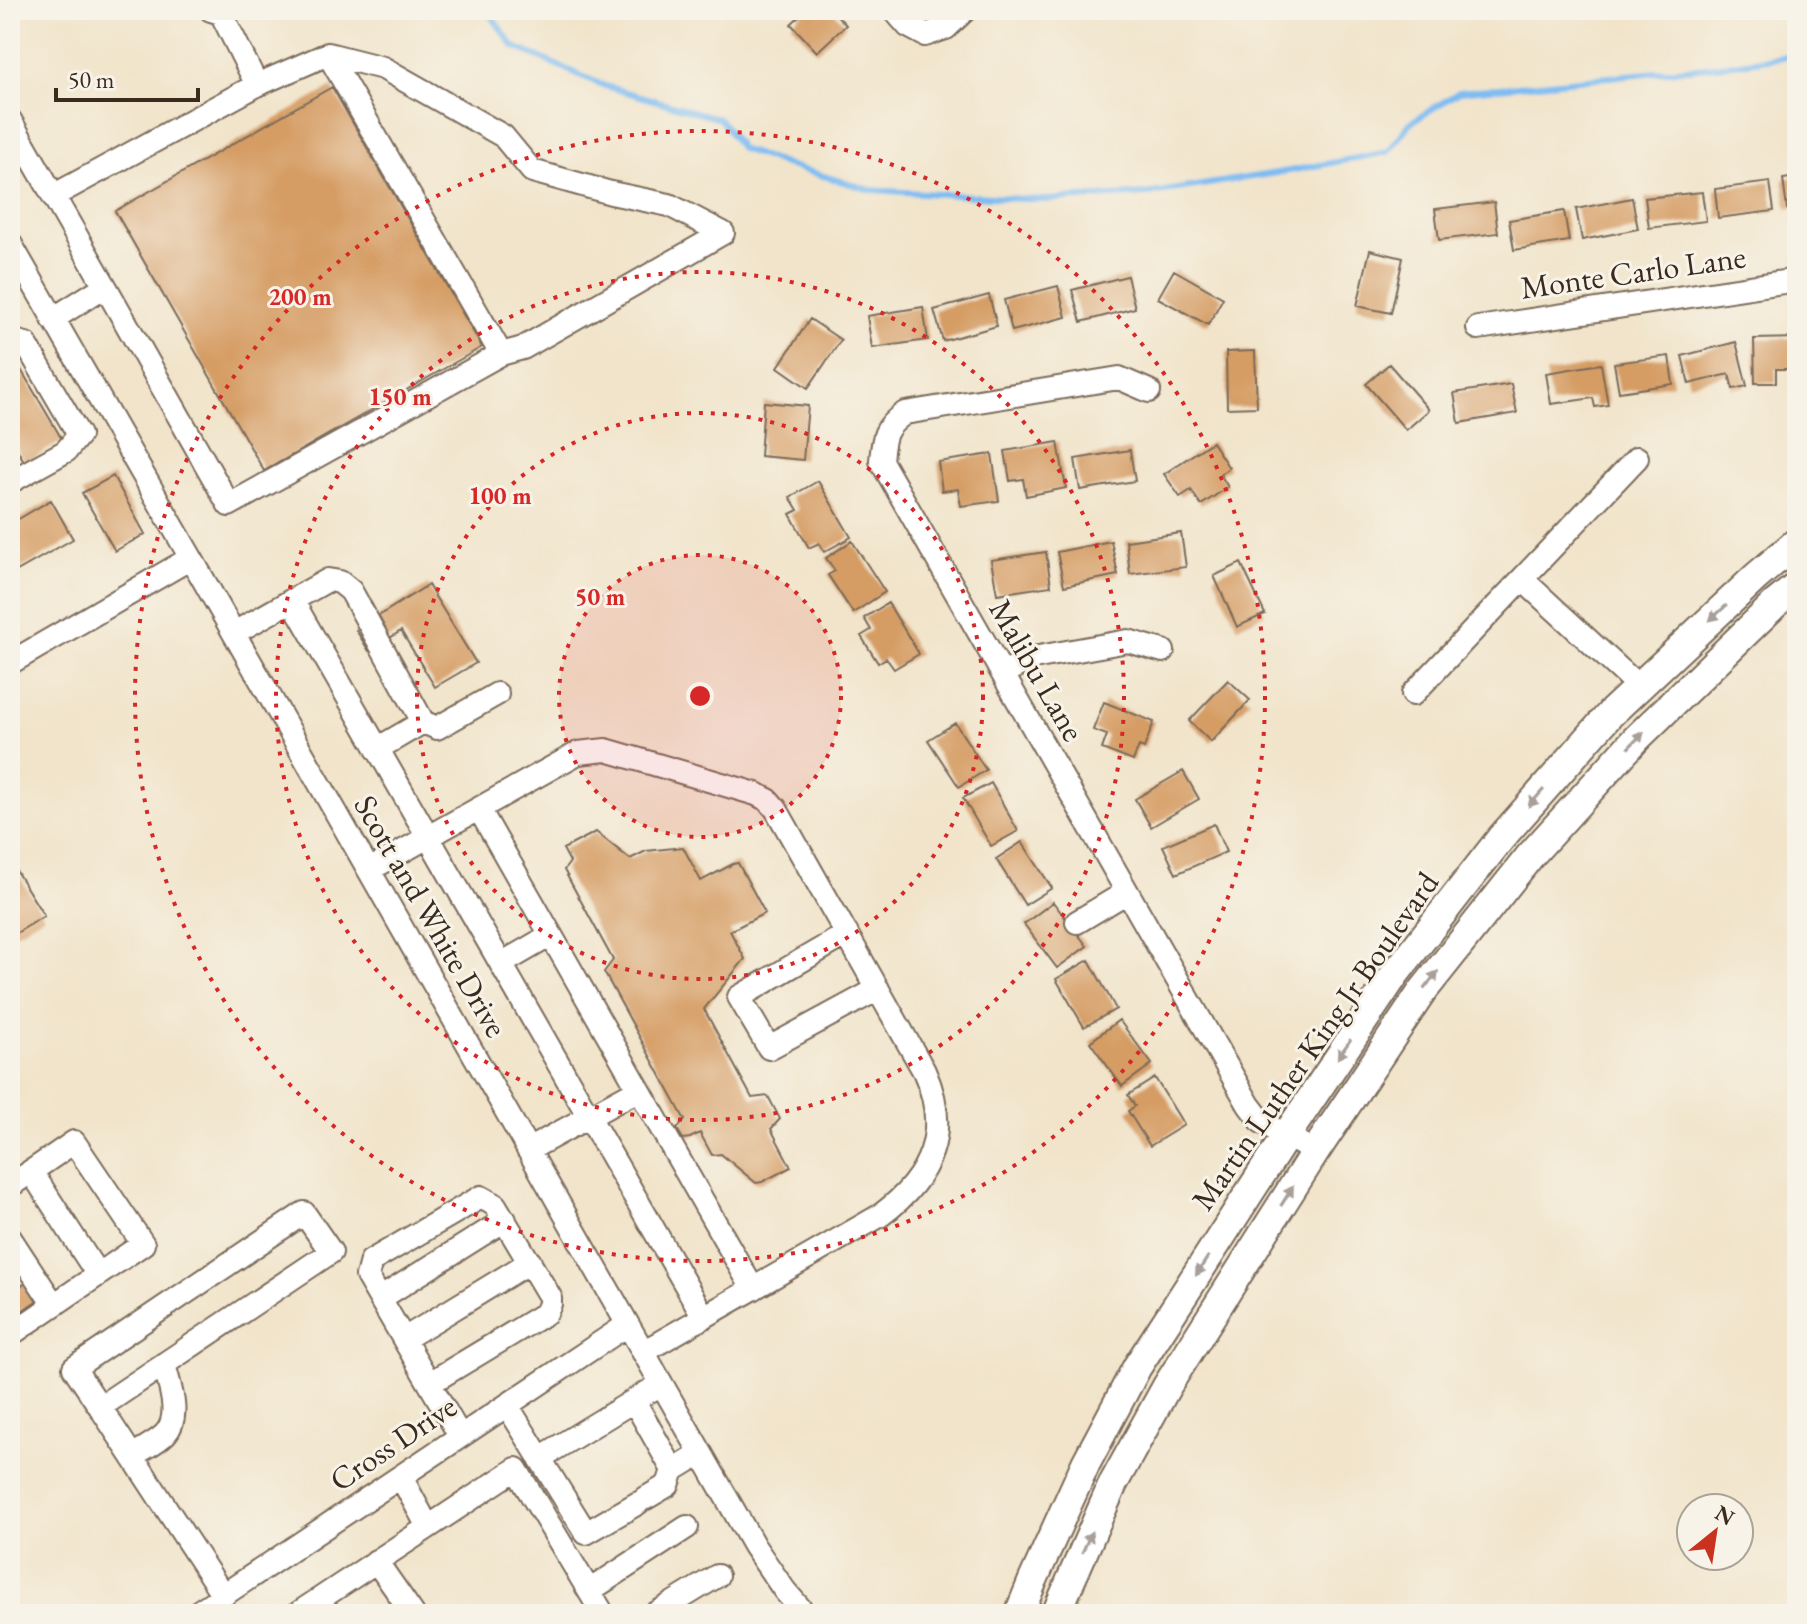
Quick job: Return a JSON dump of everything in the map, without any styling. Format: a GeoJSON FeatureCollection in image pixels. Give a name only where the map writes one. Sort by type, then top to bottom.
{"type":"FeatureCollection","features":[{"type":"Feature","properties":{"kind":"main road","name":"Martin Luther King Jr Boulevard"},"geometry":{"type":"LineString","coordinates":[[1019,1614],[1086,1463],[1137,1367],[1395,974],[1501,838],[1611,713],[1797,542]]}},
{"type":"Feature","properties":{"kind":"main road"},"geometry":{"type":"LineString","coordinates":[[1763,571],[1793,598]]}},
{"type":"Feature","properties":{"kind":"main road","name":"Martin Luther King Jr Boulevard"},"geometry":{"type":"LineString","coordinates":[[1056,1614],[1113,1484],[1167,1386],[1315,1152],[1422,992],[1530,856],[1637,738],[1793,598]]}},
{"type":"Feature","properties":{"kind":"street"},"geometry":{"type":"LineString","coordinates":[[211,10],[221,13],[257,85]]}},
{"type":"Feature","properties":{"kind":"street"},"geometry":{"type":"LineString","coordinates":[[894,10],[908,26],[925,35],[946,28],[965,10]]}},
{"type":"Feature","properties":{"kind":"street"},"geometry":{"type":"LineString","coordinates":[[328,54],[501,354]]}},
{"type":"Feature","properties":{"kind":"street"},"geometry":{"type":"LineString","coordinates":[[10,120],[53,196],[105,286],[229,505],[501,354],[523,348],[723,233],[669,205],[532,171],[503,136],[383,68],[328,54],[257,85],[53,196]]}},
{"type":"Feature","properties":{"kind":"street","name":"Scott and White Drive"},"geometry":{"type":"LineString","coordinates":[[10,243],[754,1546],[805,1614]]}},
{"type":"Feature","properties":{"kind":"street","name":"Monte Carlo Lane"},"geometry":{"type":"LineString","coordinates":[[1478,328],[1797,280]]}},
{"type":"Feature","properties":{"kind":"street"},"geometry":{"type":"LineString","coordinates":[[53,319],[105,286]]}},
{"type":"Feature","properties":{"kind":"street"},"geometry":{"type":"LineString","coordinates":[[10,340],[26,344],[79,435],[66,451],[10,482]]}},
{"type":"Feature","properties":{"kind":"street","name":"Malibu Lane"},"geometry":{"type":"LineString","coordinates":[[1149,391],[1119,378],[905,413],[892,422],[883,437],[881,461],[1249,1105],[1262,1122],[1315,1152]]}},
{"type":"Feature","properties":{"kind":"street"},"geometry":{"type":"LineString","coordinates":[[1413,694],[1637,458]]}},
{"type":"Feature","properties":{"kind":"street"},"geometry":{"type":"LineString","coordinates":[[10,663],[191,558]]}},
{"type":"Feature","properties":{"kind":"street"},"geometry":{"type":"LineString","coordinates":[[1522,579],[1639,687]]}},
{"type":"Feature","properties":{"kind":"street"},"geometry":{"type":"LineString","coordinates":[[234,633],[328,580],[340,582],[351,591],[423,722],[437,728],[497,694]]}},
{"type":"Feature","properties":{"kind":"street"},"geometry":{"type":"LineString","coordinates":[[292,600],[704,1317]]}},
{"type":"Feature","properties":{"kind":"street"},"geometry":{"type":"LineString","coordinates":[[1003,673],[1033,658],[1128,641],[1163,651]]}},
{"type":"Feature","properties":{"kind":"street"},"geometry":{"type":"LineString","coordinates":[[377,749],[423,722]]}},
{"type":"Feature","properties":{"kind":"street"},"geometry":{"type":"LineString","coordinates":[[369,870],[578,753],[591,750],[606,750],[756,794],[776,809],[933,1089],[937,1133],[929,1158],[908,1191],[881,1215],[643,1352]]}},
{"type":"Feature","properties":{"kind":"street"},"geometry":{"type":"LineString","coordinates":[[479,809],[753,1289]]}},
{"type":"Feature","properties":{"kind":"street"},"geometry":{"type":"LineString","coordinates":[[1077,922],[1127,892]]}},
{"type":"Feature","properties":{"kind":"street"},"geometry":{"type":"LineString","coordinates":[[847,934],[739,997],[769,1048],[878,989]]}},
{"type":"Feature","properties":{"kind":"street"},"geometry":{"type":"LineString","coordinates":[[501,964],[551,935]]}},
{"type":"Feature","properties":{"kind":"street"},"geometry":{"type":"LineString","coordinates":[[528,1150],[639,1089]]}},
{"type":"Feature","properties":{"kind":"street"},"geometry":{"type":"LineString","coordinates":[[10,1186],[74,1142],[143,1244],[10,1335]]}},
{"type":"Feature","properties":{"kind":"street"},"geometry":{"type":"LineString","coordinates":[[31,1171],[98,1275]]}},
{"type":"Feature","properties":{"kind":"street"},"geometry":{"type":"LineString","coordinates":[[430,1383],[546,1313],[550,1304],[550,1297],[505,1220],[495,1205],[481,1197],[371,1261],[367,1276],[460,1436]]}},
{"type":"Feature","properties":{"kind":"street"},"geometry":{"type":"LineString","coordinates":[[100,1407],[331,1252],[304,1213],[74,1368],[223,1595]]}},
{"type":"Feature","properties":{"kind":"street"},"geometry":{"type":"LineString","coordinates":[[381,1298],[505,1220]]}},
{"type":"Feature","properties":{"kind":"street"},"geometry":{"type":"LineString","coordinates":[[10,1238],[54,1305]]}},
{"type":"Feature","properties":{"kind":"street"},"geometry":{"type":"LineString","coordinates":[[404,1339],[530,1262]]}},
{"type":"Feature","properties":{"kind":"street","name":"Cross Drive"},"geometry":{"type":"LineString","coordinates":[[195,1614],[627,1325]]}},
{"type":"Feature","properties":{"kind":"street"},"geometry":{"type":"LineString","coordinates":[[132,1456],[166,1433],[173,1420],[164,1364]]}},
{"type":"Feature","properties":{"kind":"street"},"geometry":{"type":"LineString","coordinates":[[540,1458],[661,1384]]}},
{"type":"Feature","properties":{"kind":"street"},"geometry":{"type":"LineString","coordinates":[[634,1401],[673,1470]]}},
{"type":"Feature","properties":{"kind":"street"},"geometry":{"type":"LineString","coordinates":[[507,1405],[586,1533],[668,1485],[673,1470],[701,1453]]}},
{"type":"Feature","properties":{"kind":"street"},"geometry":{"type":"LineString","coordinates":[[652,1433],[680,1417]]}},
{"type":"Feature","properties":{"kind":"street"},"geometry":{"type":"LineString","coordinates":[[297,1614],[516,1469],[603,1614]]}},
{"type":"Feature","properties":{"kind":"street"},"geometry":{"type":"LineString","coordinates":[[401,1477],[428,1527]]}},
{"type":"Feature","properties":{"kind":"street"},"geometry":{"type":"LineString","coordinates":[[589,1591],[687,1527]]}},
{"type":"Feature","properties":{"kind":"street"},"geometry":{"type":"LineString","coordinates":[[376,1561],[413,1614]]}},
{"type":"Feature","properties":{"kind":"street"},"geometry":{"type":"LineString","coordinates":[[655,1614],[717,1576]]}},
{"type":"Feature","properties":{"kind":"building"},"geometry":{"type":"Polygon","coordinates":[[[806,10],[832,10],[846,25],[817,52],[791,24],[806,10]]]}},
{"type":"Feature","properties":{"kind":"building"},"geometry":{"type":"Polygon","coordinates":[[[332,87],[482,347],[264,471],[115,211],[332,87]]]}},
{"type":"Feature","properties":{"kind":"building"},"geometry":{"type":"Polygon","coordinates":[[[1797,177],[1797,207],[1787,209],[1783,179],[1797,177]]]}},
{"type":"Feature","properties":{"kind":"building"},"geometry":{"type":"Polygon","coordinates":[[[1770,182],[1774,211],[1718,218],[1715,189],[1770,182]]]}},
{"type":"Feature","properties":{"kind":"building"},"geometry":{"type":"Polygon","coordinates":[[[1702,192],[1706,221],[1649,228],[1645,198],[1702,192]]]}},
{"type":"Feature","properties":{"kind":"building"},"geometry":{"type":"Polygon","coordinates":[[[1632,198],[1638,229],[1582,240],[1576,209],[1632,198]]]}},
{"type":"Feature","properties":{"kind":"building"},"geometry":{"type":"Polygon","coordinates":[[[1494,202],[1498,233],[1439,240],[1435,209],[1494,202]]]}},
{"type":"Feature","properties":{"kind":"building"},"geometry":{"type":"Polygon","coordinates":[[[1564,211],[1569,241],[1514,250],[1509,220],[1564,211]]]}},
{"type":"Feature","properties":{"kind":"building"},"geometry":{"type":"Polygon","coordinates":[[[1370,250],[1403,258],[1391,313],[1357,306],[1370,250]]]}},
{"type":"Feature","properties":{"kind":"building"},"geometry":{"type":"Polygon","coordinates":[[[1174,270],[1223,298],[1208,325],[1158,298],[1174,270]]]}},
{"type":"Feature","properties":{"kind":"building"},"geometry":{"type":"Polygon","coordinates":[[[1127,276],[1135,308],[1081,322],[1072,290],[1127,276]]]}},
{"type":"Feature","properties":{"kind":"building"},"geometry":{"type":"Polygon","coordinates":[[[1058,286],[1066,317],[1012,331],[1004,300],[1058,286]]]}},
{"type":"Feature","properties":{"kind":"building"},"geometry":{"type":"Polygon","coordinates":[[[989,295],[997,326],[943,341],[934,310],[989,295]]]}},
{"type":"Feature","properties":{"kind":"building"},"geometry":{"type":"Polygon","coordinates":[[[923,307],[928,340],[872,348],[867,316],[923,307]]]}},
{"type":"Feature","properties":{"kind":"building"},"geometry":{"type":"Polygon","coordinates":[[[810,319],[841,340],[808,388],[778,367],[810,319]]]}},
{"type":"Feature","properties":{"kind":"building"},"geometry":{"type":"Polygon","coordinates":[[[1797,338],[1797,369],[1776,369],[1776,383],[1755,383],[1754,339],[1797,338]]]}},
{"type":"Feature","properties":{"kind":"building"},"geometry":{"type":"Polygon","coordinates":[[[1736,342],[1747,386],[1733,389],[1729,374],[1689,384],[1682,356],[1736,342]]]}},
{"type":"Feature","properties":{"kind":"building"},"geometry":{"type":"Polygon","coordinates":[[[10,351],[63,441],[25,463],[10,437],[10,351]]]}},
{"type":"Feature","properties":{"kind":"building"},"geometry":{"type":"Polygon","coordinates":[[[1255,351],[1257,407],[1227,408],[1226,352],[1255,351]]]}},
{"type":"Feature","properties":{"kind":"building"},"geometry":{"type":"Polygon","coordinates":[[[1669,356],[1673,384],[1619,392],[1614,363],[1669,356]]]}},
{"type":"Feature","properties":{"kind":"building"},"geometry":{"type":"Polygon","coordinates":[[[1389,364],[1429,410],[1406,430],[1366,384],[1389,364]]]}},
{"type":"Feature","properties":{"kind":"building"},"geometry":{"type":"Polygon","coordinates":[[[1601,364],[1608,405],[1595,407],[1593,398],[1551,404],[1546,373],[1601,364]]]}},
{"type":"Feature","properties":{"kind":"building"},"geometry":{"type":"Polygon","coordinates":[[[1511,384],[1517,413],[1459,423],[1454,393],[1511,384]]]}},
{"type":"Feature","properties":{"kind":"building"},"geometry":{"type":"Polygon","coordinates":[[[764,402],[808,406],[803,460],[760,456],[764,402]]]}},
{"type":"Feature","properties":{"kind":"building"},"geometry":{"type":"Polygon","coordinates":[[[1058,442],[1066,488],[1026,496],[1023,479],[1010,481],[1005,451],[1058,442]]]}},
{"type":"Feature","properties":{"kind":"building"},"geometry":{"type":"Polygon","coordinates":[[[1212,442],[1229,468],[1220,474],[1228,487],[1201,505],[1191,490],[1180,497],[1164,474],[1212,442]]]}},
{"type":"Feature","properties":{"kind":"building"},"geometry":{"type":"Polygon","coordinates":[[[1130,450],[1135,481],[1080,490],[1075,459],[1130,450]]]}},
{"type":"Feature","properties":{"kind":"building"},"geometry":{"type":"Polygon","coordinates":[[[992,454],[999,501],[961,506],[958,489],[942,491],[938,462],[992,454]]]}},
{"type":"Feature","properties":{"kind":"building"},"geometry":{"type":"Polygon","coordinates":[[[113,476],[145,534],[115,551],[82,493],[113,476]]]}},
{"type":"Feature","properties":{"kind":"building"},"geometry":{"type":"Polygon","coordinates":[[[818,481],[851,537],[824,552],[819,543],[809,548],[790,514],[798,510],[790,497],[818,481]]]}},
{"type":"Feature","properties":{"kind":"building"},"geometry":{"type":"Polygon","coordinates":[[[51,500],[73,539],[10,575],[10,524],[51,500]]]}},
{"type":"Feature","properties":{"kind":"building"},"geometry":{"type":"Polygon","coordinates":[[[1181,533],[1186,567],[1130,574],[1126,541],[1181,533]]]}},
{"type":"Feature","properties":{"kind":"building"},"geometry":{"type":"Polygon","coordinates":[[[852,541],[885,592],[853,613],[828,575],[835,571],[826,558],[852,541]]]}},
{"type":"Feature","properties":{"kind":"building"},"geometry":{"type":"Polygon","coordinates":[[[1111,541],[1118,575],[1064,586],[1057,552],[1111,541]]]}},
{"type":"Feature","properties":{"kind":"building"},"geometry":{"type":"Polygon","coordinates":[[[1046,552],[1051,586],[997,594],[991,560],[1046,552]]]}},
{"type":"Feature","properties":{"kind":"building"},"geometry":{"type":"Polygon","coordinates":[[[1241,563],[1265,614],[1237,627],[1214,576],[1241,563]]]}},
{"type":"Feature","properties":{"kind":"building"},"geometry":{"type":"Polygon","coordinates":[[[428,585],[476,663],[435,687],[401,631],[369,651],[356,630],[428,585]]]}},
{"type":"Feature","properties":{"kind":"building"},"geometry":{"type":"Polygon","coordinates":[[[888,603],[919,654],[894,669],[886,658],[878,663],[861,636],[871,630],[864,618],[888,603]]]}},
{"type":"Feature","properties":{"kind":"building"},"geometry":{"type":"Polygon","coordinates":[[[1228,680],[1250,700],[1211,742],[1189,721],[1228,680]]]}},
{"type":"Feature","properties":{"kind":"building"},"geometry":{"type":"Polygon","coordinates":[[[1104,702],[1154,722],[1144,748],[1139,746],[1133,761],[1102,749],[1107,735],[1093,730],[1104,702]]]}},
{"type":"Feature","properties":{"kind":"building"},"geometry":{"type":"Polygon","coordinates":[[[955,723],[986,770],[959,787],[928,740],[955,723]]]}},
{"type":"Feature","properties":{"kind":"building"},"geometry":{"type":"Polygon","coordinates":[[[1183,771],[1199,799],[1151,827],[1135,799],[1183,771]]]}},
{"type":"Feature","properties":{"kind":"building"},"geometry":{"type":"Polygon","coordinates":[[[991,783],[1018,831],[991,846],[963,798],[991,783]]]}},
{"type":"Feature","properties":{"kind":"building"},"geometry":{"type":"Polygon","coordinates":[[[1214,824],[1226,852],[1176,874],[1163,846],[1214,824]]]}},
{"type":"Feature","properties":{"kind":"building"},"geometry":{"type":"Polygon","coordinates":[[[596,832],[630,859],[646,851],[683,847],[701,881],[738,863],[765,913],[730,931],[745,959],[704,1009],[752,1098],[768,1096],[780,1119],[771,1129],[791,1167],[756,1183],[721,1154],[712,1155],[700,1133],[683,1139],[677,1129],[685,1120],[604,972],[613,960],[564,870],[570,862],[563,849],[596,832]]]}},
{"type":"Feature","properties":{"kind":"building"},"geometry":{"type":"Polygon","coordinates":[[[1022,842],[1052,888],[1025,905],[996,859],[1022,842]]]}},
{"type":"Feature","properties":{"kind":"building"},"geometry":{"type":"Polygon","coordinates":[[[10,861],[44,916],[10,937],[10,861]]]}},
{"type":"Feature","properties":{"kind":"building"},"geometry":{"type":"Polygon","coordinates":[[[1053,902],[1087,946],[1057,968],[1024,924],[1053,902]]]}},
{"type":"Feature","properties":{"kind":"building"},"geometry":{"type":"Polygon","coordinates":[[[1089,960],[1116,1009],[1084,1027],[1056,979],[1089,960]]]}},
{"type":"Feature","properties":{"kind":"building"},"geometry":{"type":"Polygon","coordinates":[[[1119,1020],[1152,1064],[1122,1086],[1090,1042],[1119,1020]]]}},
{"type":"Feature","properties":{"kind":"building"},"geometry":{"type":"Polygon","coordinates":[[[1155,1078],[1184,1125],[1150,1146],[1128,1111],[1135,1106],[1128,1095],[1155,1078]]]}},
{"type":"Feature","properties":{"kind":"building"},"geometry":{"type":"Polygon","coordinates":[[[27,1282],[39,1299],[10,1319],[10,1287],[13,1292],[27,1282]]]}},
{"type":"Feature","properties":{"kind":"waterway"},"geometry":{"type":"LineString","coordinates":[[487,10],[513,46],[605,86],[720,119],[741,149],[790,166],[871,190],[1043,200],[1146,194],[1388,152],[1410,123],[1459,92],[1797,55]]}}]}
